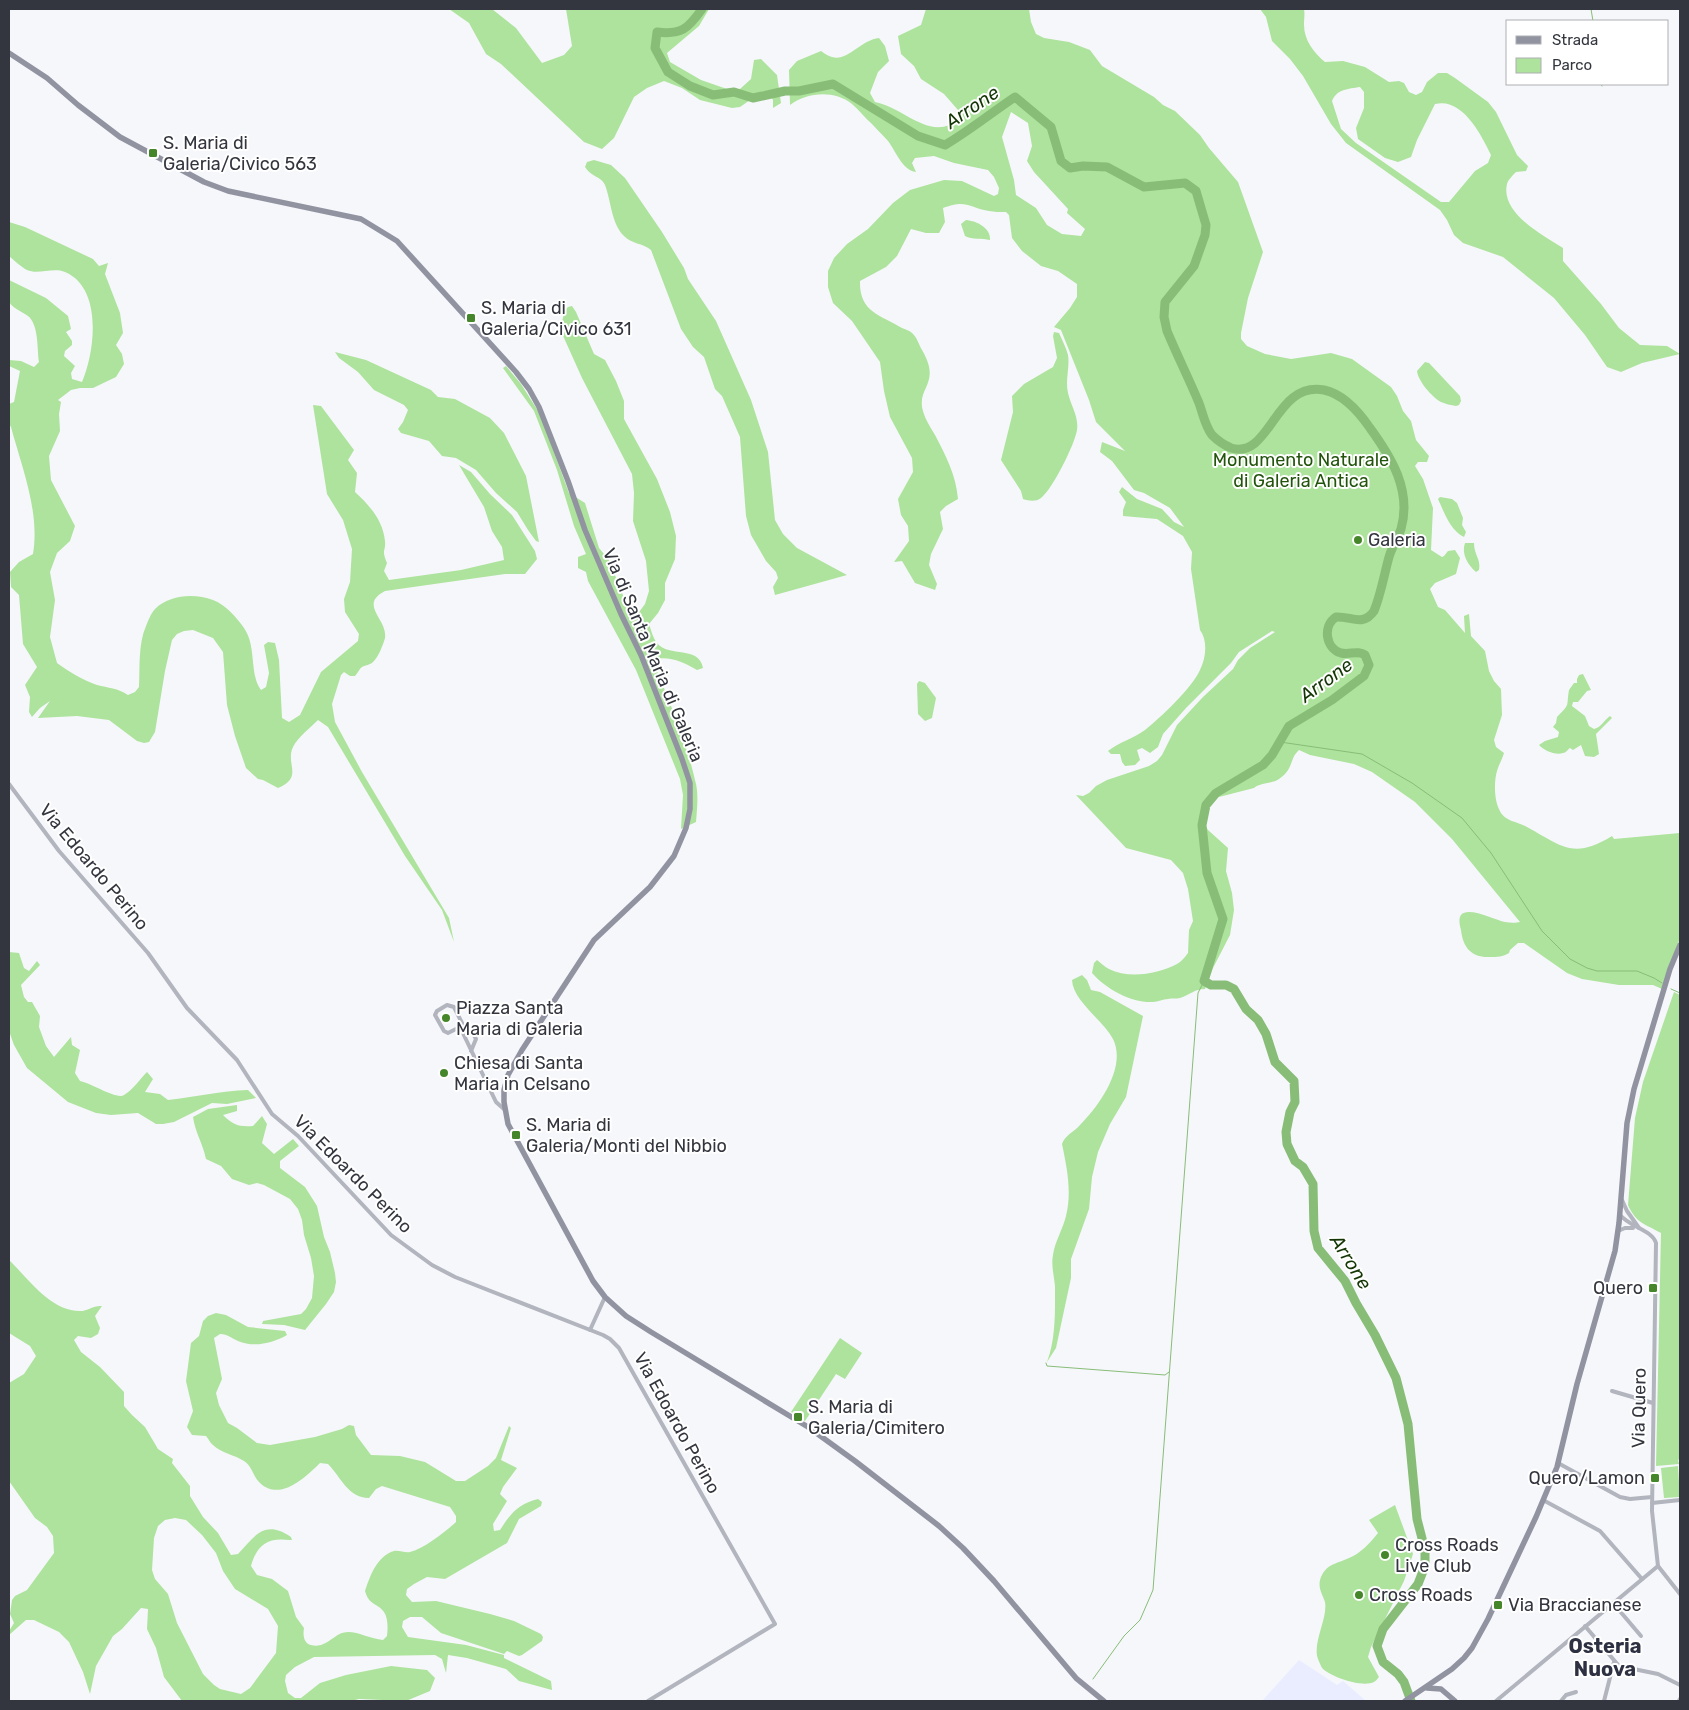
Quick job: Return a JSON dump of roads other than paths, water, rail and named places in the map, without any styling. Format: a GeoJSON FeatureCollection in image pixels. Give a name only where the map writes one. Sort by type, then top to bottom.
{"type":"FeatureCollection","features":[{"type":"Feature","properties":{"kind":"street","name":"Via di Santa Maria di Galeria"},"geometry":{"type":"LineString","coordinates":[[9,53],[47,78],[78,105],[120,137],[204,182],[228,191],[361,219],[397,241],[516,372],[529,389],[539,407],[585,530],[641,655],[682,759],[690,783],[690,802],[686,828],[674,856],[650,887],[594,940],[522,1050],[508,1075],[504,1090],[508,1124],[584,1268],[605,1297],[626,1316],[651,1332],[816,1432],[939,1526],[990,1576],[1076,1678],[1104,1701]]}},
{"type":"Feature","properties":{"kind":"street","name":"Via Edoardo Perino"},"geometry":{"type":"LineString","coordinates":[[9,784],[59,852],[148,953],[187,1008],[237,1060],[272,1114],[302,1140],[391,1236],[432,1265],[455,1277],[590,1330],[610,1339],[618,1348],[775,1624],[648,1701]]}},
{"type":"Feature","properties":{"kind":"street"},"geometry":{"type":"LineString","coordinates":[[1405,1701],[1449,1672],[1466,1657],[1476,1642],[1543,1500],[1558,1463],[1577,1384],[1611,1267],[1620,1216],[1627,1123],[1633,1094],[1670,969],[1680,945]]}},
{"type":"Feature","properties":{"kind":"street"},"geometry":{"type":"LineString","coordinates":[[471,1051],[476,1040],[470,1028],[461,1026],[446,1033],[435,1017],[437,1011],[447,1005],[454,1007],[461,1026],[471,1051],[496,1102],[505,1110]]}},
{"type":"Feature","properties":{"kind":"street","name":"Via Quero"},"geometry":{"type":"LineString","coordinates":[[1621,1199],[1640,1229]]}},
{"type":"Feature","properties":{"kind":"street","name":"Via Quero"},"geometry":{"type":"LineString","coordinates":[[1620,1216],[1629,1218],[1640,1229],[1651,1235],[1656,1243],[1652,1503],[1658,1566]]}},
{"type":"Feature","properties":{"kind":"street"},"geometry":{"type":"LineString","coordinates":[[1618,1231],[1625,1228],[1640,1229]]}},
{"type":"Feature","properties":{"kind":"street"},"geometry":{"type":"LineString","coordinates":[[590,1330],[605,1297]]}},
{"type":"Feature","properties":{"kind":"street"},"geometry":{"type":"LineString","coordinates":[[1612,1391],[1653,1403]]}},
{"type":"Feature","properties":{"kind":"street"},"geometry":{"type":"LineString","coordinates":[[1558,1463],[1620,1498],[1652,1497]]}},
{"type":"Feature","properties":{"kind":"street"},"geometry":{"type":"LineString","coordinates":[[1543,1500],[1600,1531],[1642,1579]]}},
{"type":"Feature","properties":{"kind":"street"},"geometry":{"type":"LineString","coordinates":[[1652,1503],[1680,1500]]}},
{"type":"Feature","properties":{"kind":"street"},"geometry":{"type":"LineString","coordinates":[[1496,1701],[1658,1566],[1680,1594]]}},
{"type":"Feature","properties":{"kind":"street"},"geometry":{"type":"LineString","coordinates":[[1676,1588],[1680,1584]]}},
{"type":"Feature","properties":{"kind":"street"},"geometry":{"type":"LineString","coordinates":[[1613,1603],[1641,1636]]}},
{"type":"Feature","properties":{"kind":"street"},"geometry":{"type":"LineString","coordinates":[[1585,1626],[1614,1662],[1624,1668],[1658,1674],[1680,1685]]}},
{"type":"Feature","properties":{"kind":"street"},"geometry":{"type":"LineString","coordinates":[[1604,1701],[1614,1662]]}},
{"type":"Feature","properties":{"kind":"street"},"geometry":{"type":"LineString","coordinates":[[1442,1688],[1449,1672]]}},
{"type":"Feature","properties":{"kind":"street"},"geometry":{"type":"LineString","coordinates":[[1435,1681],[1454,1701]]}},
{"type":"Feature","properties":{"kind":"street"},"geometry":{"type":"LineString","coordinates":[[1424,1688],[1442,1688]]}},
{"type":"Feature","properties":{"kind":"street"},"geometry":{"type":"LineString","coordinates":[[1561,1701],[1564,1695],[1576,1692]]}},
{"type":"Feature","properties":{"kind":"waterway","name":"Arrone"},"geometry":{"type":"LineString","coordinates":[[702,9],[688,26],[683,29],[665,33],[657,32],[655,48],[668,72],[690,86],[713,95],[734,92],[753,98],[833,84],[918,136],[945,145],[1015,97],[1051,127],[1061,161],[1070,168],[1083,166],[1107,167],[1144,187],[1185,183],[1196,191],[1206,225],[1205,235],[1194,266],[1165,302],[1164,317],[1167,331],[1212,435],[1231,448],[1244,449],[1255,443],[1265,433],[1283,408],[1294,397],[1307,390],[1324,390],[1338,395],[1350,404],[1378,439],[1392,462],[1402,488],[1404,515],[1401,529],[1389,557],[1374,611],[1366,619],[1361,620],[1336,617],[1327,631],[1329,642],[1336,651],[1365,655],[1369,665],[1364,676],[1332,700],[1289,726],[1272,755],[1263,765],[1216,793],[1206,805],[1202,825],[1207,873],[1223,919],[1204,981],[1211,985],[1226,985],[1234,989],[1246,1009],[1258,1020],[1266,1034],[1275,1062],[1294,1081],[1295,1102],[1290,1112],[1286,1132],[1287,1144],[1295,1161],[1303,1167],[1313,1184],[1314,1231],[1318,1248],[1345,1281],[1396,1378],[1408,1424],[1417,1519],[1425,1550],[1425,1566],[1418,1584],[1383,1629],[1377,1646],[1383,1662],[1398,1674],[1404,1682],[1411,1701]]}},
{"type":"Feature","properties":{"kind":"waterway"},"geometry":{"type":"LineString","coordinates":[[1591,9],[1593,20]]}},
{"type":"Feature","properties":{"kind":"waterway"},"geometry":{"type":"LineString","coordinates":[[1280,742],[1362,754],[1412,783],[1462,818],[1491,853],[1542,931],[1570,959],[1597,971],[1637,971],[1662,983]]}},
{"type":"Feature","properties":{"kind":"waterway"},"geometry":{"type":"LineString","coordinates":[[1093,1679],[1124,1636],[1140,1620],[1153,1590],[1198,993],[1204,981]]}},
{"type":"Feature","properties":{"kind":"waterway"},"geometry":{"type":"LineString","coordinates":[[1671,989],[1680,993]]}},
{"type":"Feature","properties":{"kind":"waterway"},"geometry":{"type":"LineString","coordinates":[[1046,1363],[1047,1366],[1165,1375],[1169,1372]]}},
{"type":"Feature","properties":{"kind":"place","name":"S. Maria di Galeria/Civico 563"},"geometry":{"type":"Point","coordinates":[153,153]}},
{"type":"Feature","properties":{"kind":"place","name":"S. Maria di Galeria/Civico 631"},"geometry":{"type":"Point","coordinates":[471,318]}},
{"type":"Feature","properties":{"kind":"place","name":"Galeria"},"geometry":{"type":"Point","coordinates":[1358,540]}},
{"type":"Feature","properties":{"kind":"place","name":"Piazza Santa Maria di Galeria"},"geometry":{"type":"Point","coordinates":[446,1018]}},
{"type":"Feature","properties":{"kind":"place","name":"Chiesa di Santa Maria in Celsano"},"geometry":{"type":"Point","coordinates":[444,1073]}},
{"type":"Feature","properties":{"kind":"place","name":"S. Maria di Galeria/Monti del Nibbio"},"geometry":{"type":"Point","coordinates":[516,1135]}},
{"type":"Feature","properties":{"kind":"place","name":"Quero"},"geometry":{"type":"Point","coordinates":[1653,1288]}},
{"type":"Feature","properties":{"kind":"place","name":"S. Maria di Galeria/Cimitero"},"geometry":{"type":"Point","coordinates":[798,1417]}},
{"type":"Feature","properties":{"kind":"place","name":"Quero/Lamon"},"geometry":{"type":"Point","coordinates":[1655,1478]}},
{"type":"Feature","properties":{"kind":"place","name":"Cross Roads Live Club"},"geometry":{"type":"Point","coordinates":[1385,1555]}},
{"type":"Feature","properties":{"kind":"place","name":"Cross Roads"},"geometry":{"type":"Point","coordinates":[1359,1595]}},
{"type":"Feature","properties":{"kind":"place","name":"Via Braccianese"},"geometry":{"type":"Point","coordinates":[1498,1605]}},
{"type":"Feature","properties":{"kind":"district","name":"Osteria Nuova"},"geometry":{"type":"Point","coordinates":[1605,1658]}},
{"type":"Feature","properties":{"kind":"park label","name":"Monumento Naturale di Galeria Antica"},"geometry":{"type":"Point","coordinates":[1301,470]}}]}
